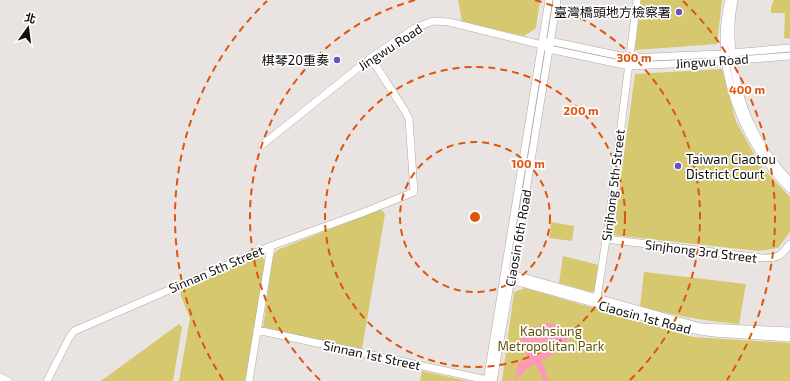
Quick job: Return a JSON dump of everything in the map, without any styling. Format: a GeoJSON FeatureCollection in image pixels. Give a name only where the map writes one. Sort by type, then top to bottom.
{"type":"FeatureCollection","features":[{"type":"Feature","properties":{"kind":"street","name":"Ciaosin 6th Road"},"geometry":{"type":"LineString","coordinates":[[489,381],[504,275],[549,0]]}},
{"type":"Feature","properties":{"kind":"street","name":"Ciaosin 6th Road"},"geometry":{"type":"LineString","coordinates":[[489,381],[522,216],[557,0]]}},
{"type":"Feature","properties":{"kind":"street"},"geometry":{"type":"LineString","coordinates":[[630,58],[637,0]]}},
{"type":"Feature","properties":{"kind":"street"},"geometry":{"type":"LineString","coordinates":[[729,0],[725,15],[724,36],[729,53],[737,109],[763,157],[790,189]]}},
{"type":"Feature","properties":{"kind":"street"},"geometry":{"type":"LineString","coordinates":[[729,53],[731,14],[734,0]]}},
{"type":"Feature","properties":{"kind":"street","name":"Jingwu Road"},"geometry":{"type":"LineString","coordinates":[[262,145],[371,58],[415,28],[434,21],[456,24],[542,45],[549,49],[629,66],[730,61],[790,56]]}},
{"type":"Feature","properties":{"kind":"street"},"geometry":{"type":"LineString","coordinates":[[542,45],[550,41]]}},
{"type":"Feature","properties":{"kind":"street","name":"Jingwu Road"},"geometry":{"type":"LineString","coordinates":[[550,41],[630,58],[790,48]]}},
{"type":"Feature","properties":{"kind":"street","name":"Sinnan 5th Street"},"geometry":{"type":"LineString","coordinates":[[47,381],[74,331],[271,246],[362,213],[414,192],[409,119],[371,58]]}},
{"type":"Feature","properties":{"kind":"street","name":"Sinjhong 5th Street"},"geometry":{"type":"LineString","coordinates":[[597,301],[630,58]]}},
{"type":"Feature","properties":{"kind":"street"},"geometry":{"type":"LineString","coordinates":[[730,61],[743,108],[750,125],[768,154],[790,181]]}},
{"type":"Feature","properties":{"kind":"street","name":"Sinjhong 3rd Street"},"geometry":{"type":"LineString","coordinates":[[606,239],[762,258],[773,258],[782,255],[790,244]]}},
{"type":"Feature","properties":{"kind":"street"},"geometry":{"type":"LineString","coordinates":[[249,381],[271,246]]}},
{"type":"Feature","properties":{"kind":"street","name":"Ciaosin 1st Road"},"geometry":{"type":"LineString","coordinates":[[504,275],[597,301],[701,327],[790,331]]}},
{"type":"Feature","properties":{"kind":"street","name":"Ciaosin 1st Road"},"geometry":{"type":"LineString","coordinates":[[597,301],[683,328],[701,332],[790,338]]}},
{"type":"Feature","properties":{"kind":"street","name":"Sinnan 1st Street"},"geometry":{"type":"LineString","coordinates":[[257,330],[489,381]]}},
{"type":"Feature","properties":{"kind":"street"},"geometry":{"type":"LineString","coordinates":[[0,377],[8,381]]}},
{"type":"Feature","properties":{"kind":"green space"},"geometry":{"type":"Polygon","coordinates":[[[458,0],[540,0],[536,28],[524,36],[462,22],[458,0]]]}},
{"type":"Feature","properties":{"kind":"green space"},"geometry":{"type":"Polygon","coordinates":[[[641,0],[722,0],[717,44],[635,50],[641,0]]]}},
{"type":"Feature","properties":{"kind":"green space"},"geometry":{"type":"Polygon","coordinates":[[[774,0],[790,0],[790,39],[784,38],[785,13],[771,13],[771,7],[774,0]]]}},
{"type":"Feature","properties":{"kind":"green space"},"geometry":{"type":"Polygon","coordinates":[[[722,69],[736,121],[760,165],[790,197],[790,232],[778,248],[758,251],[613,235],[635,74],[722,69]]]}},
{"type":"Feature","properties":{"kind":"green space"},"geometry":{"type":"Polygon","coordinates":[[[381,209],[385,214],[362,349],[360,351],[266,330],[263,327],[273,256],[277,250],[381,209]]]}},
{"type":"Feature","properties":{"kind":"green space"},"geometry":{"type":"Polygon","coordinates":[[[551,222],[574,226],[572,241],[549,238],[551,222]]]}},
{"type":"Feature","properties":{"kind":"green space"},"geometry":{"type":"Polygon","coordinates":[[[260,256],[265,260],[246,381],[179,381],[190,318],[180,294],[184,288],[260,256]]]}},
{"type":"Feature","properties":{"kind":"green space"},"geometry":{"type":"Polygon","coordinates":[[[563,256],[599,265],[596,290],[591,292],[559,283],[563,256]]]}},
{"type":"Feature","properties":{"kind":"green space"},"geometry":{"type":"Polygon","coordinates":[[[644,272],[746,284],[739,324],[665,313],[640,307],[644,272]]]}},
{"type":"Feature","properties":{"kind":"green space","name":"Kaohsiung Metropolitan Park"},"geometry":{"type":"Polygon","coordinates":[[[525,288],[693,337],[790,343],[790,381],[502,381],[514,292],[525,288]]]}},
{"type":"Feature","properties":{"kind":"green space"},"geometry":{"type":"Polygon","coordinates":[[[179,324],[182,327],[173,381],[101,381],[179,324]]]}},
{"type":"Feature","properties":{"kind":"green space"},"geometry":{"type":"Polygon","coordinates":[[[422,371],[468,381],[420,381],[422,371]]]}},
{"type":"Feature","properties":{"kind":"shaded area"},"geometry":{"type":"Polygon","coordinates":[[[545,323],[555,325],[561,329],[567,338],[567,346],[542,361],[549,381],[544,381],[535,364],[527,369],[515,381],[518,362],[525,361],[528,344],[520,342],[522,333],[525,328],[538,327],[545,323]]]}},
{"type":"Feature","properties":{"kind":"place","name":"臺灣橋頭地方檢察署"},"geometry":{"type":"Point","coordinates":[679,12]}},
{"type":"Feature","properties":{"kind":"place","name":"棋琴20重奏"},"geometry":{"type":"Point","coordinates":[337,60]}},
{"type":"Feature","properties":{"kind":"place","name":"Taiwan Ciaotou District Court"},"geometry":{"type":"Point","coordinates":[678,166]}}]}
